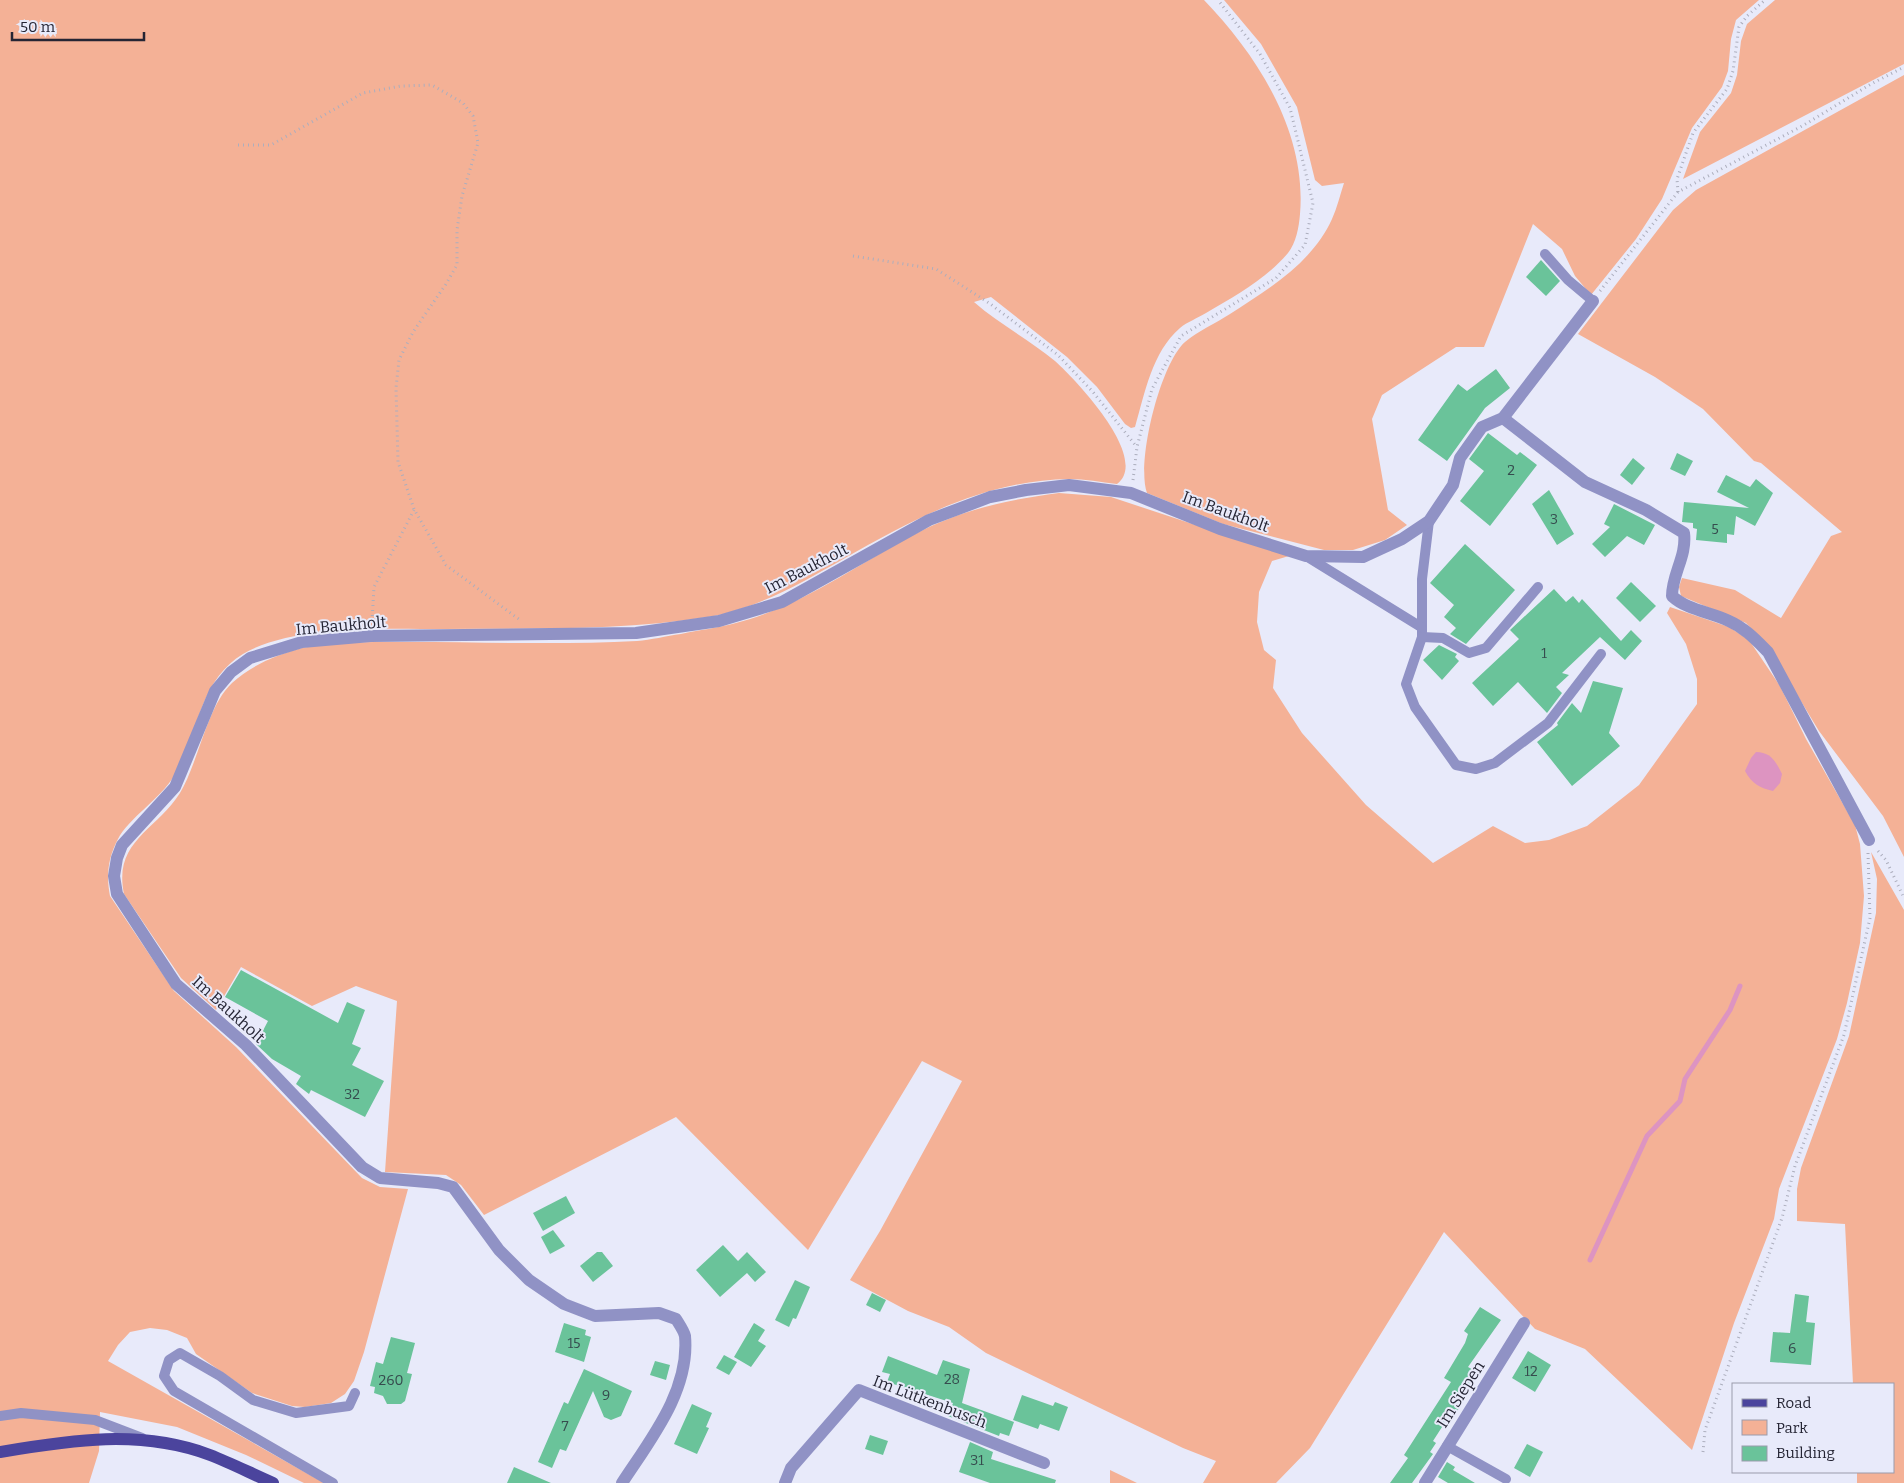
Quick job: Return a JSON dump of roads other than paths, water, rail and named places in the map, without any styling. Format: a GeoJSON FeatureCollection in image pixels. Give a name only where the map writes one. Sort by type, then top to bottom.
{"type":"FeatureCollection","features":[{"type":"Feature","properties":{"kind":"main road"},"geometry":{"type":"LineString","coordinates":[[0,1452],[69,1440],[107,1438],[148,1440],[210,1455],[273,1483]]}},
{"type":"Feature","properties":{"kind":"street"},"geometry":{"type":"LineString","coordinates":[[1593,301],[1503,418],[1585,482],[1646,510],[1684,533],[1686,546],[1672,587],[1672,596],[1680,603],[1729,621],[1749,632],[1768,652],[1869,840]]}},
{"type":"Feature","properties":{"kind":"street","name":"Im Baukholt"},"geometry":{"type":"LineString","coordinates":[[622,1483],[657,1429],[673,1397],[683,1367],[685,1334],[676,1319],[659,1313],[595,1316],[564,1304],[529,1280],[499,1250],[453,1187],[438,1183],[380,1178],[362,1167],[246,1045],[176,984],[117,894],[114,876],[117,858],[122,845],[175,787],[215,691],[231,672],[250,658],[302,642],[371,636],[636,633],[719,621],[782,602],[929,520],[990,497],[1026,490],[1069,485],[1131,493],[1220,529],[1306,556],[1364,557],[1402,539],[1430,521],[1453,485],[1460,458],[1482,428],[1503,418]]}},
{"type":"Feature","properties":{"kind":"street","name":"Im Siepen"},"geometry":{"type":"LineString","coordinates":[[1425,1483],[1524,1323]]}},
{"type":"Feature","properties":{"kind":"street","name":"Im Lütkenbusch"},"geometry":{"type":"LineString","coordinates":[[785,1483],[791,1468],[859,1390],[1044,1463]]}},
{"type":"Feature","properties":{"kind":"lane"},"geometry":{"type":"LineString","coordinates":[[1545,254],[1568,280],[1593,301]]}},
{"type":"Feature","properties":{"kind":"lane"},"geometry":{"type":"LineString","coordinates":[[1430,521],[1422,579],[1422,632],[1406,684],[1415,706],[1456,765],[1476,769],[1494,763],[1548,723],[1601,654]]}},
{"type":"Feature","properties":{"kind":"lane"},"geometry":{"type":"LineString","coordinates":[[1306,556],[1422,632],[1443,638],[1469,652],[1486,648],[1538,587]]}},
{"type":"Feature","properties":{"kind":"lane"},"geometry":{"type":"LineString","coordinates":[[333,1483],[180,1395],[174,1391],[164,1376],[169,1360],[180,1353],[220,1376],[254,1400],[296,1413],[349,1406],[355,1393]]}},
{"type":"Feature","properties":{"kind":"lane"},"geometry":{"type":"LineString","coordinates":[[0,1416],[21,1413],[95,1420],[148,1440]]}},
{"type":"Feature","properties":{"kind":"lane"},"geometry":{"type":"LineString","coordinates":[[1448,1446],[1506,1479]]}},
{"type":"Feature","properties":{"kind":"waterway"},"geometry":{"type":"LineString","coordinates":[[1590,1260],[1647,1136],[1680,1101],[1685,1079],[1730,1010],[1740,986]]}}]}
